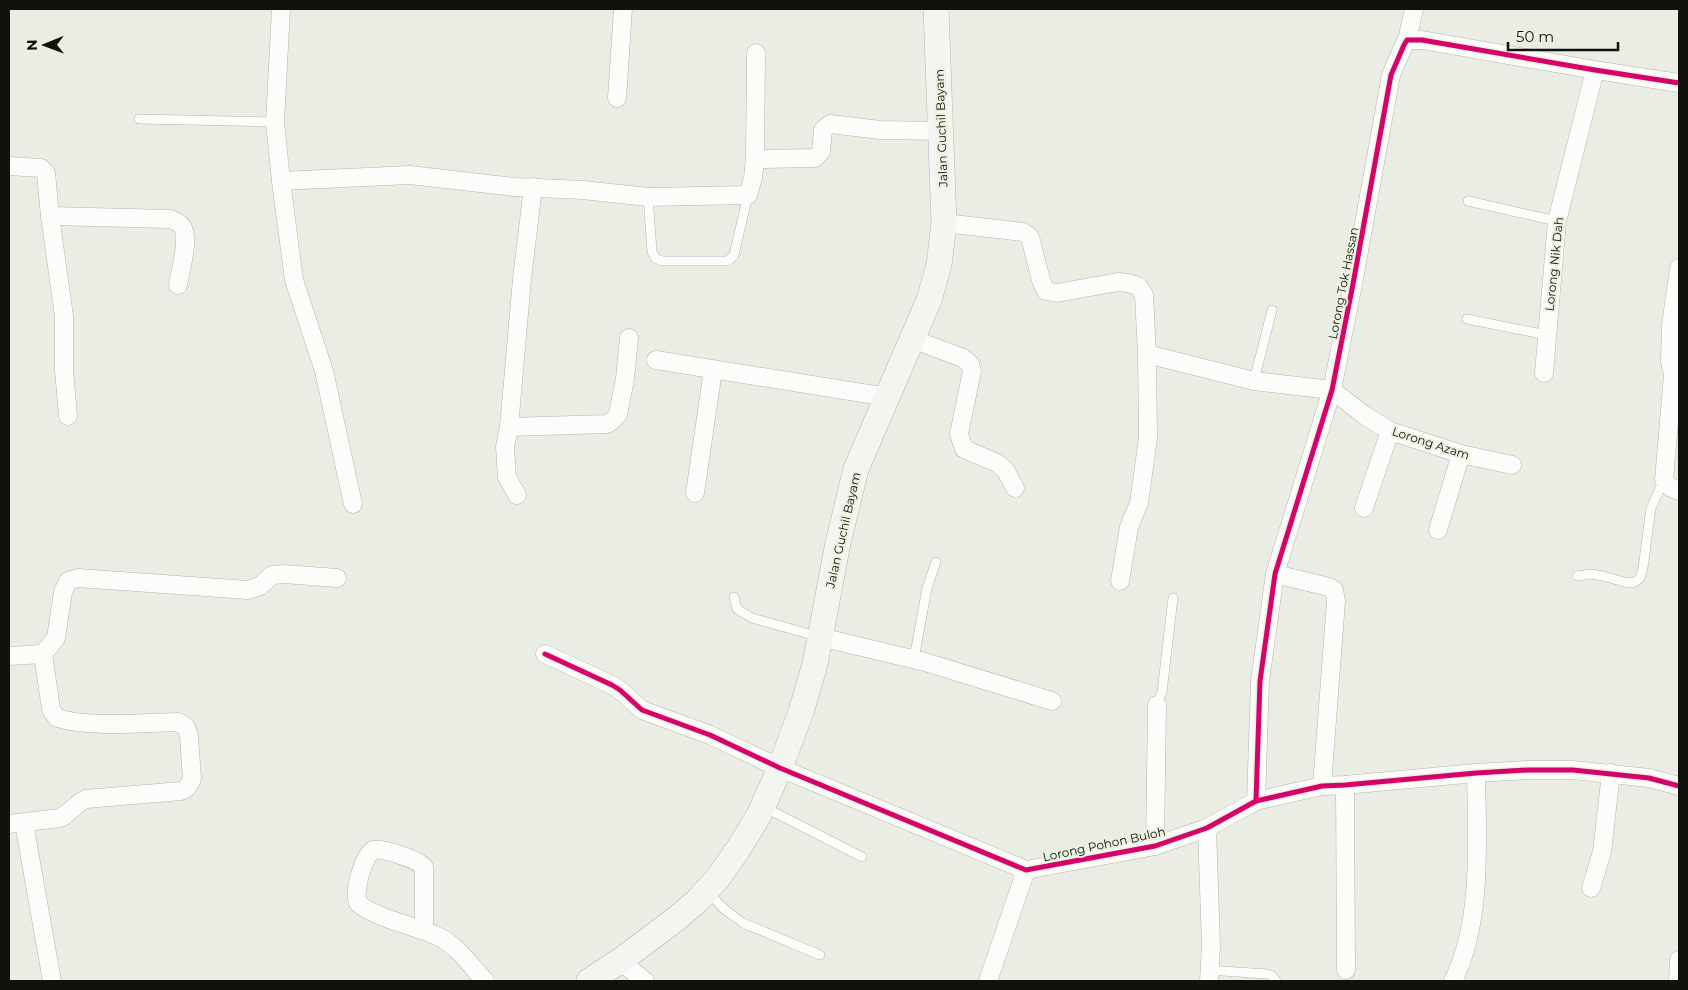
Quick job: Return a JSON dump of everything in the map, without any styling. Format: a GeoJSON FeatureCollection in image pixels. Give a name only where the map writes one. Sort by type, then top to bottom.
{"type":"FeatureCollection","features":[{"type":"Feature","properties":{"kind":"main road","name":"Jalan Guchil Bayam"},"geometry":{"type":"LineString","coordinates":[[589,981],[620,961],[676,919],[707,891],[718,878],[739,848],[762,806],[780,768],[801,712],[815,664],[838,543],[856,469],[929,300],[939,265],[944,223],[936,9]]}},
{"type":"Feature","properties":{"kind":"street"},"geometry":{"type":"LineString","coordinates":[[280,9],[275,122],[280,182],[294,280],[324,371],[352,504]]}},
{"type":"Feature","properties":{"kind":"street"},"geometry":{"type":"LineString","coordinates":[[617,98],[623,9]]}},
{"type":"Feature","properties":{"kind":"street","name":"Lorong Tok Hassan"},"geometry":{"type":"LineString","coordinates":[[1256,801],[1260,681],[1275,574],[1332,390],[1391,75],[1407,40],[1414,9]]}},
{"type":"Feature","properties":{"kind":"street"},"geometry":{"type":"LineString","coordinates":[[1407,40],[1422,40],[1679,83]]}},
{"type":"Feature","properties":{"kind":"street"},"geometry":{"type":"LineString","coordinates":[[280,182],[410,174],[514,187],[648,197],[748,194],[753,178],[755,158],[756,53]]}},
{"type":"Feature","properties":{"kind":"street","name":"Lorong Nik Dah"},"geometry":{"type":"LineString","coordinates":[[1544,373],[1557,221],[1595,70]]}},
{"type":"Feature","properties":{"kind":"street"},"geometry":{"type":"LineString","coordinates":[[755,158],[815,158],[821,152],[823,130],[830,124],[880,130],[941,131]]}},
{"type":"Feature","properties":{"kind":"street"},"geometry":{"type":"LineString","coordinates":[[9,166],[41,168],[46,173],[48,181],[50,216],[64,316],[64,370],[68,416]]}},
{"type":"Feature","properties":{"kind":"street"},"geometry":{"type":"LineString","coordinates":[[517,495],[507,477],[505,447],[509,427],[522,279],[533,187]]}},
{"type":"Feature","properties":{"kind":"street"},"geometry":{"type":"LineString","coordinates":[[50,216],[170,219],[180,225],[185,233],[185,249],[178,285]]}},
{"type":"Feature","properties":{"kind":"street"},"geometry":{"type":"LineString","coordinates":[[944,223],[1023,232],[1030,237],[1041,280],[1046,291],[1057,293],[1118,282],[1138,286],[1144,295],[1148,438],[1139,503],[1129,527],[1120,581]]}},
{"type":"Feature","properties":{"kind":"street"},"geometry":{"type":"LineString","coordinates":[[1679,268],[1671,325],[1670,361],[1673,375],[1664,480],[1670,487],[1679,491]]}},
{"type":"Feature","properties":{"kind":"street"},"geometry":{"type":"LineString","coordinates":[[509,427],[607,424],[613,420],[618,414],[625,379],[628,338]]}},
{"type":"Feature","properties":{"kind":"street"},"geometry":{"type":"LineString","coordinates":[[912,339],[963,358],[970,364],[972,371],[959,434],[961,443],[964,449],[997,463],[1006,471],[1015,488]]}},
{"type":"Feature","properties":{"kind":"street"},"geometry":{"type":"LineString","coordinates":[[1147,354],[1254,381],[1332,390]]}},
{"type":"Feature","properties":{"kind":"street"},"geometry":{"type":"LineString","coordinates":[[656,360],[887,396]]}},
{"type":"Feature","properties":{"kind":"street"},"geometry":{"type":"LineString","coordinates":[[695,493],[713,370]]}},
{"type":"Feature","properties":{"kind":"street","name":"Lorong Azam"},"geometry":{"type":"LineString","coordinates":[[1332,390],[1364,415],[1390,431],[1461,454],[1512,465]]}},
{"type":"Feature","properties":{"kind":"street"},"geometry":{"type":"LineString","coordinates":[[1364,508],[1390,431]]}},
{"type":"Feature","properties":{"kind":"street"},"geometry":{"type":"LineString","coordinates":[[1438,530],[1461,454]]}},
{"type":"Feature","properties":{"kind":"street"},"geometry":{"type":"LineString","coordinates":[[52,981],[16,824],[60,818],[80,801],[86,799],[181,791],[187,788],[192,779],[190,736],[186,727],[178,722],[67,722],[57,718],[51,709],[43,654],[56,638],[62,592],[68,581],[78,578],[248,590],[260,586],[272,575],[284,574],[337,578]]}},
{"type":"Feature","properties":{"kind":"street"},"geometry":{"type":"LineString","coordinates":[[1275,574],[1329,587],[1334,590],[1336,601],[1322,786]]}},
{"type":"Feature","properties":{"kind":"street"},"geometry":{"type":"LineString","coordinates":[[820,637],[914,659],[1052,701]]}},
{"type":"Feature","properties":{"kind":"street"},"geometry":{"type":"LineString","coordinates":[[9,656],[43,654]]}},
{"type":"Feature","properties":{"kind":"street"},"geometry":{"type":"LineString","coordinates":[[545,654],[612,685],[642,710],[710,735],[780,768],[1026,870],[988,981]]}},
{"type":"Feature","properties":{"kind":"street"},"geometry":{"type":"LineString","coordinates":[[1155,846],[1157,705]]}},
{"type":"Feature","properties":{"kind":"street","name":"Lorong Pohon Buloh"},"geometry":{"type":"LineString","coordinates":[[1026,870],[1155,846],[1207,828],[1256,801],[1322,786],[1476,773],[1574,770],[1650,778],[1679,786]]}},
{"type":"Feature","properties":{"kind":"street"},"geometry":{"type":"LineString","coordinates":[[1452,981],[1461,964],[1473,911],[1477,843],[1476,773]]}},
{"type":"Feature","properties":{"kind":"street"},"geometry":{"type":"LineString","coordinates":[[1591,888],[1602,852],[1611,773]]}},
{"type":"Feature","properties":{"kind":"street"},"geometry":{"type":"LineString","coordinates":[[1345,785],[1346,970]]}},
{"type":"Feature","properties":{"kind":"street"},"geometry":{"type":"LineString","coordinates":[[1207,828],[1210,946],[1208,976]]}},
{"type":"Feature","properties":{"kind":"street"},"geometry":{"type":"LineString","coordinates":[[424,930],[424,867],[417,861],[381,849],[373,850],[368,856],[362,871],[356,894],[358,903],[371,911],[424,930],[449,943],[485,981]]}},
{"type":"Feature","properties":{"kind":"street"},"geometry":{"type":"LineString","coordinates":[[1678,981],[1679,960]]}},
{"type":"Feature","properties":{"kind":"street"},"geometry":{"type":"LineString","coordinates":[[620,961],[645,981]]}},
{"type":"Feature","properties":{"kind":"lane"},"geometry":{"type":"LineString","coordinates":[[139,119],[275,122]]}},
{"type":"Feature","properties":{"kind":"lane"},"geometry":{"type":"LineString","coordinates":[[648,197],[652,251],[655,258],[662,261],[728,261],[734,255],[748,194]]}},
{"type":"Feature","properties":{"kind":"lane"},"geometry":{"type":"LineString","coordinates":[[1468,201],[1557,221]]}},
{"type":"Feature","properties":{"kind":"lane"},"geometry":{"type":"LineString","coordinates":[[1254,381],[1272,310]]}},
{"type":"Feature","properties":{"kind":"lane"},"geometry":{"type":"LineString","coordinates":[[1466,319],[1547,335]]}},
{"type":"Feature","properties":{"kind":"lane"},"geometry":{"type":"LineString","coordinates":[[1577,576],[1590,574],[1628,583],[1635,582],[1640,578],[1651,508],[1664,480]]}},
{"type":"Feature","properties":{"kind":"lane"},"geometry":{"type":"LineString","coordinates":[[914,659],[927,588],[936,562]]}},
{"type":"Feature","properties":{"kind":"lane"},"geometry":{"type":"LineString","coordinates":[[734,597],[737,609],[752,618],[820,637]]}},
{"type":"Feature","properties":{"kind":"lane"},"geometry":{"type":"LineString","coordinates":[[1157,705],[1162,692],[1172,598]]}},
{"type":"Feature","properties":{"kind":"lane"},"geometry":{"type":"LineString","coordinates":[[762,806],[862,857]]}},
{"type":"Feature","properties":{"kind":"lane"},"geometry":{"type":"LineString","coordinates":[[707,891],[724,909],[743,923],[820,955]]}},
{"type":"Feature","properties":{"kind":"lane"},"geometry":{"type":"LineString","coordinates":[[1208,976],[1267,974],[1271,975],[1276,981]]}},
{"type":"Feature","properties":{"kind":"cycle path"},"geometry":{"type":"LineString","coordinates":[[1256,801],[1260,681],[1275,574],[1332,390],[1391,75],[1404,45],[1407,40],[1422,40],[1679,83]]}},
{"type":"Feature","properties":{"kind":"cycle path"},"geometry":{"type":"LineString","coordinates":[[545,654],[612,685],[642,710],[710,735],[780,768],[1026,870],[1155,846],[1207,828],[1256,801],[1322,786],[1528,770],[1573,770],[1649,778],[1679,786]]}}]}
